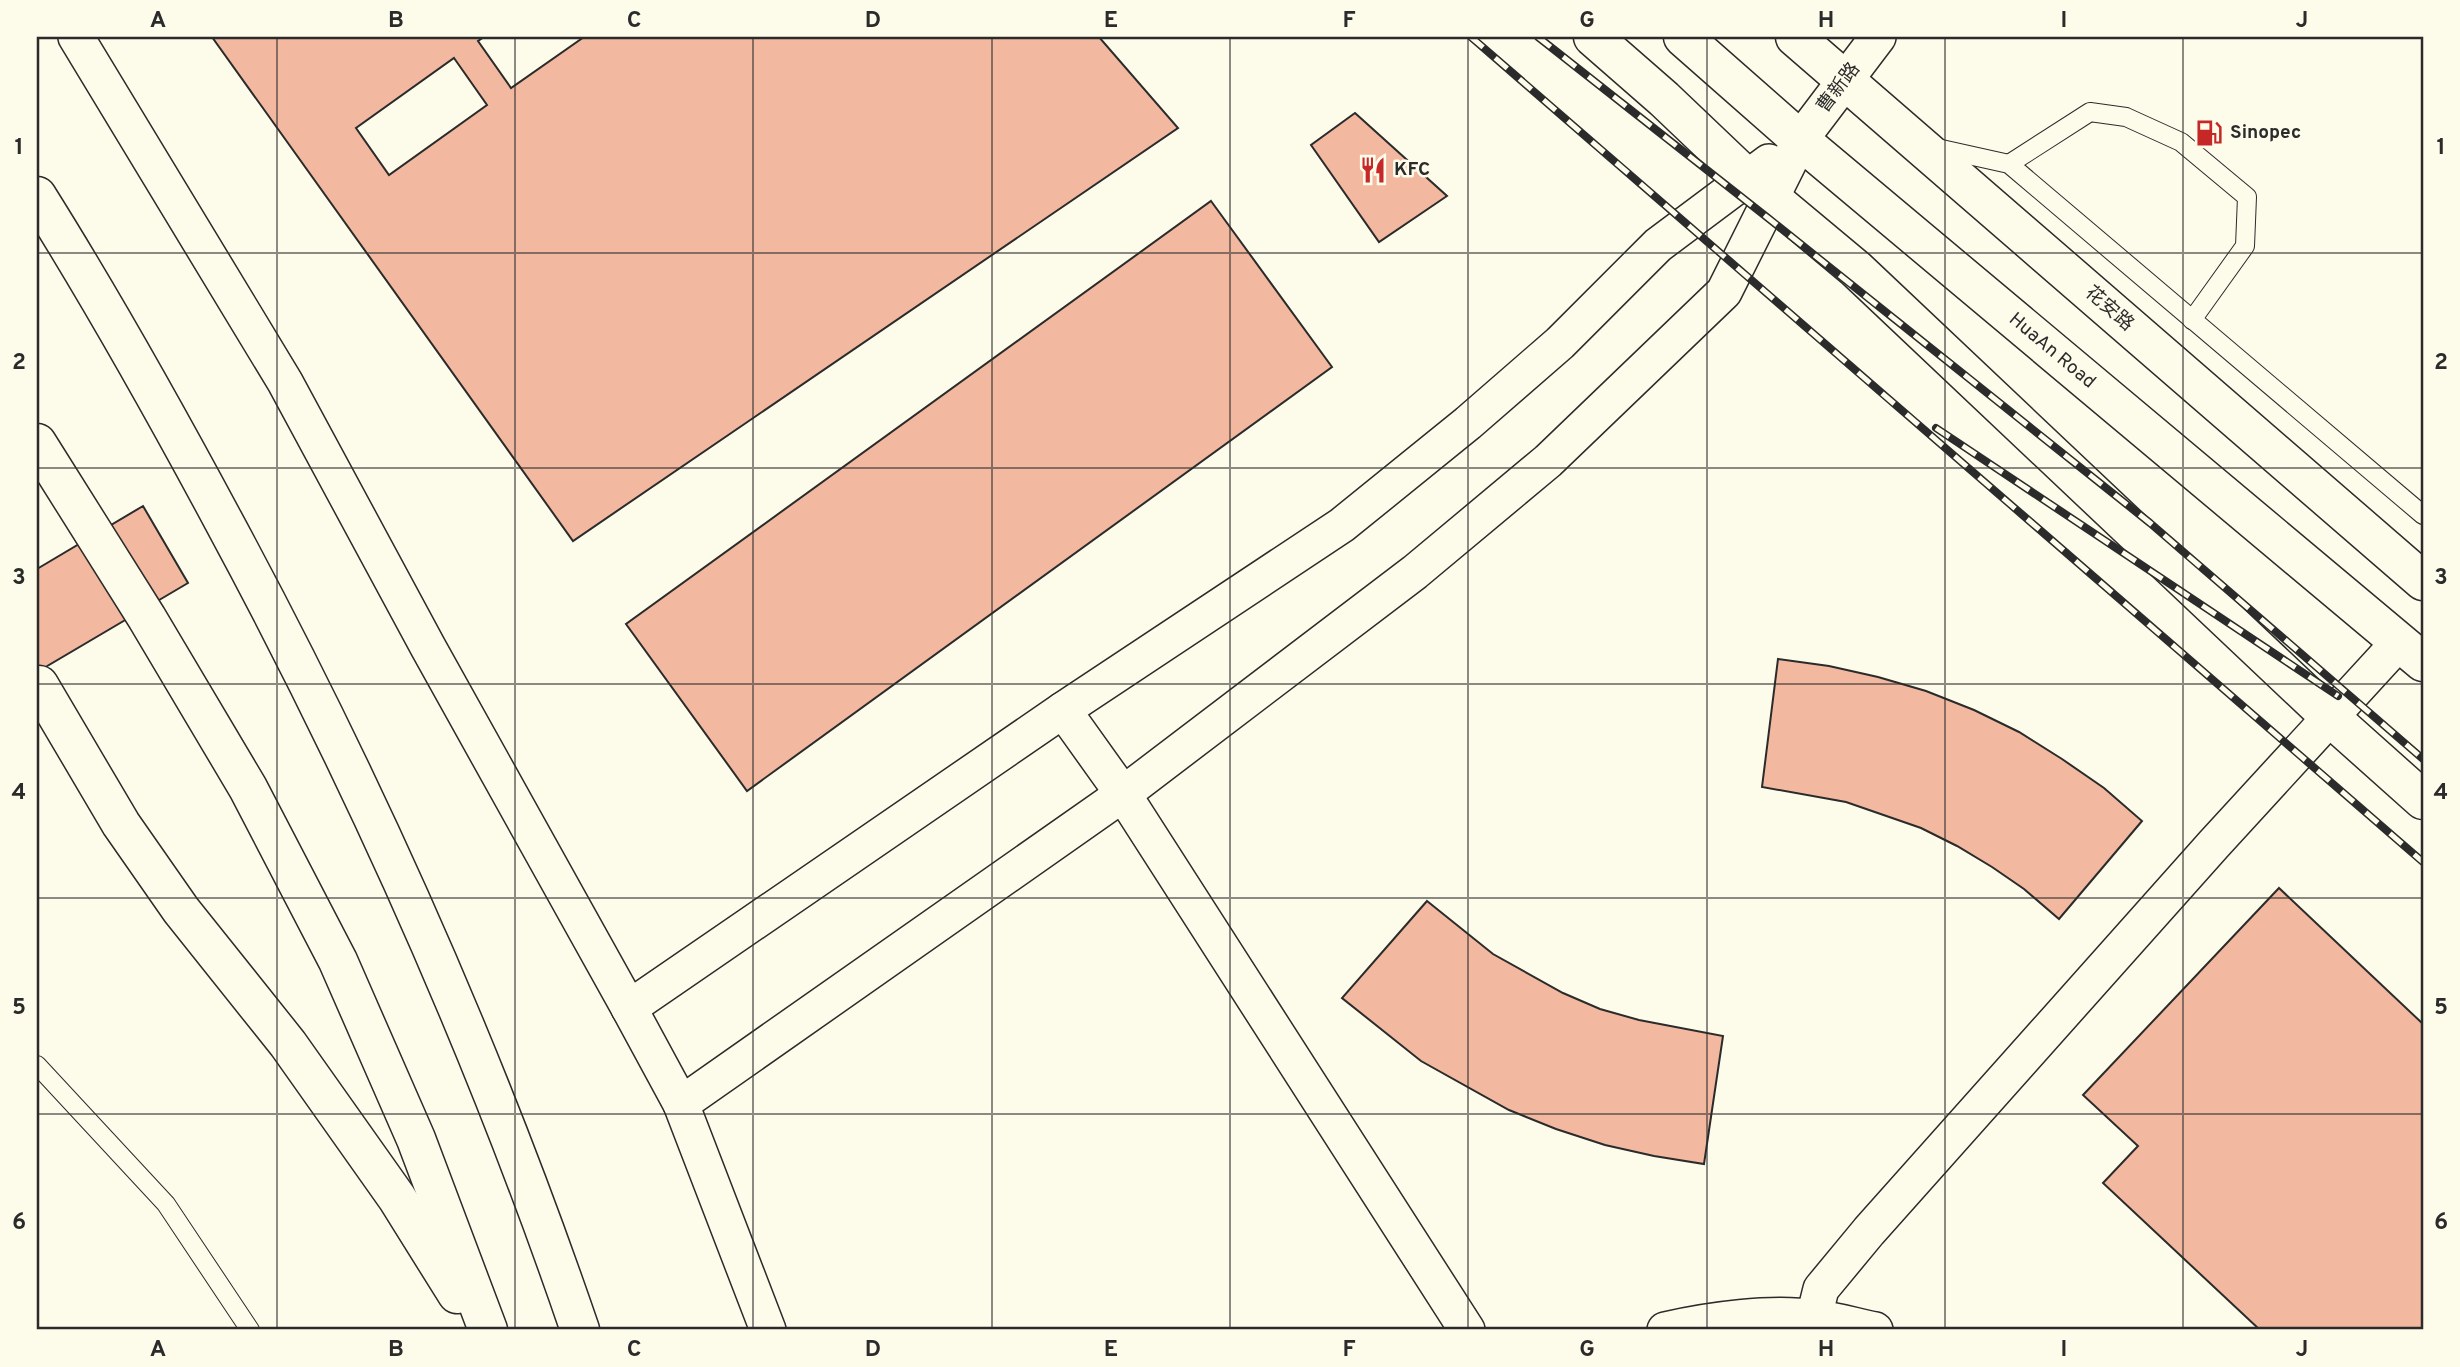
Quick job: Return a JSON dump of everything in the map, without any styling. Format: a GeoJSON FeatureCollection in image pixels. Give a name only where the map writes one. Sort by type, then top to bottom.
{"type":"FeatureCollection","features":[{"type":"Feature","properties":{"kind":"highway"},"geometry":{"type":"LineString","coordinates":[[1593,37],[1759,188],[1856,269],[2330,718],[2423,800]]}},
{"type":"Feature","properties":{"kind":"highway","name":"HuaAn Road"},"geometry":{"type":"LineString","coordinates":[[1683,37],[2407,656]]}},
{"type":"Feature","properties":{"kind":"highway","name":"花安路"},"geometry":{"type":"LineString","coordinates":[[1795,37],[2423,581]]}},
{"type":"Feature","properties":{"kind":"highway"},"geometry":{"type":"LineString","coordinates":[[37,196],[172,425],[273,612],[368,803],[457,1004],[538,1210],[580,1330]]}},
{"type":"Feature","properties":{"kind":"highway"},"geometry":{"type":"LineString","coordinates":[[37,443],[248,788],[332,949],[416,1139],[488,1330]]}},
{"type":"Feature","properties":{"kind":"highway"},"geometry":{"type":"LineString","coordinates":[[39,685],[129,835],[181,910],[288,1044],[382,1176],[479,1330]]}},
{"type":"Feature","properties":{"kind":"street"},"geometry":{"type":"LineString","coordinates":[[76,37],[285,382],[681,1104],[768,1330]]}},
{"type":"Feature","properties":{"kind":"street","name":"曹新路"},"geometry":{"type":"LineString","coordinates":[[629,1008],[1063,710],[1342,525],[1468,423],[1560,343],[1658,245],[1759,188],[1878,37]]}},
{"type":"Feature","properties":{"kind":"street"},"geometry":{"type":"LineString","coordinates":[[681,1104],[1123,794],[1415,572],[1548,461],[1724,292],[1759,188]]}},
{"type":"Feature","properties":{"kind":"street"},"geometry":{"type":"LineString","coordinates":[[1814,1317],[1821,1289],[1869,1231],[2330,718],[2407,656]]}},
{"type":"Feature","properties":{"kind":"street"},"geometry":{"type":"LineString","coordinates":[[1063,710],[1123,794],[1466,1330]]}},
{"type":"Feature","properties":{"kind":"street"},"geometry":{"type":"LineString","coordinates":[[1665,1330],[1700,1322],[1759,1317],[1814,1317],[1875,1330]]}},
{"type":"Feature","properties":{"kind":"lane"},"geometry":{"type":"LineString","coordinates":[[2009,164],[2090,112],[2126,117],[2181,142],[2247,197],[2245,246],[2192,320]]}},
{"type":"Feature","properties":{"kind":"lane"},"geometry":{"type":"LineString","coordinates":[[1919,144],[2009,164],[2423,514]]}},
{"type":"Feature","properties":{"kind":"lane"},"geometry":{"type":"LineString","coordinates":[[37,1065],[166,1204],[250,1330]]}},
{"type":"Feature","properties":{"kind":"building"},"geometry":{"type":"Polygon","coordinates":[[[212,37],[484,37],[478,41],[511,88],[584,37],[1099,37],[1178,128],[573,541],[212,37]],[[454,58],[356,128],[389,175],[487,105],[454,58]]]}},
{"type":"Feature","properties":{"kind":"building","name":"KFC"},"geometry":{"type":"Polygon","coordinates":[[[1355,113],[1447,196],[1379,242],[1311,145],[1355,113]]]}},
{"type":"Feature","properties":{"kind":"building"},"geometry":{"type":"Polygon","coordinates":[[[1211,201],[1332,367],[747,791],[626,624],[1211,201]]]}},
{"type":"Feature","properties":{"kind":"building"},"geometry":{"type":"Polygon","coordinates":[[[143,506],[188,583],[37,672],[37,569],[143,506]]]}},
{"type":"Feature","properties":{"kind":"building"},"geometry":{"type":"Polygon","coordinates":[[[1778,659],[1829,666],[1878,677],[1926,691],[1974,710],[2019,732],[2062,759],[2104,788],[2142,821],[2059,919],[2024,889],[1992,867],[1921,828],[1846,802],[1762,787],[1778,659]]]}},
{"type":"Feature","properties":{"kind":"building"},"geometry":{"type":"Polygon","coordinates":[[[2279,888],[2423,1024],[2423,1330],[2260,1330],[2103,1183],[2138,1146],[2083,1095],[2279,888]]]}},
{"type":"Feature","properties":{"kind":"building"},"geometry":{"type":"Polygon","coordinates":[[[1427,901],[1493,954],[1563,993],[1600,1009],[1639,1020],[1723,1036],[1704,1164],[1605,1145],[1509,1110],[1421,1061],[1342,998],[1427,901]]]}},
{"type":"Feature","properties":{"kind":"railway"},"geometry":{"type":"LineString","coordinates":[[1471,37],[2423,862]]}},
{"type":"Feature","properties":{"kind":"railway"},"geometry":{"type":"LineString","coordinates":[[1538,37],[2150,523],[2423,759]]}},
{"type":"Feature","properties":{"kind":"railway"},"geometry":{"type":"LineString","coordinates":[[1936,428],[2338,696]]}},
{"type":"Feature","properties":{"kind":"place","name":"Sinopec"},"geometry":{"type":"Point","coordinates":[2209,133]}},
{"type":"Feature","properties":{"kind":"place","name":"KFC"},"geometry":{"type":"Point","coordinates":[1373,170]}}]}
